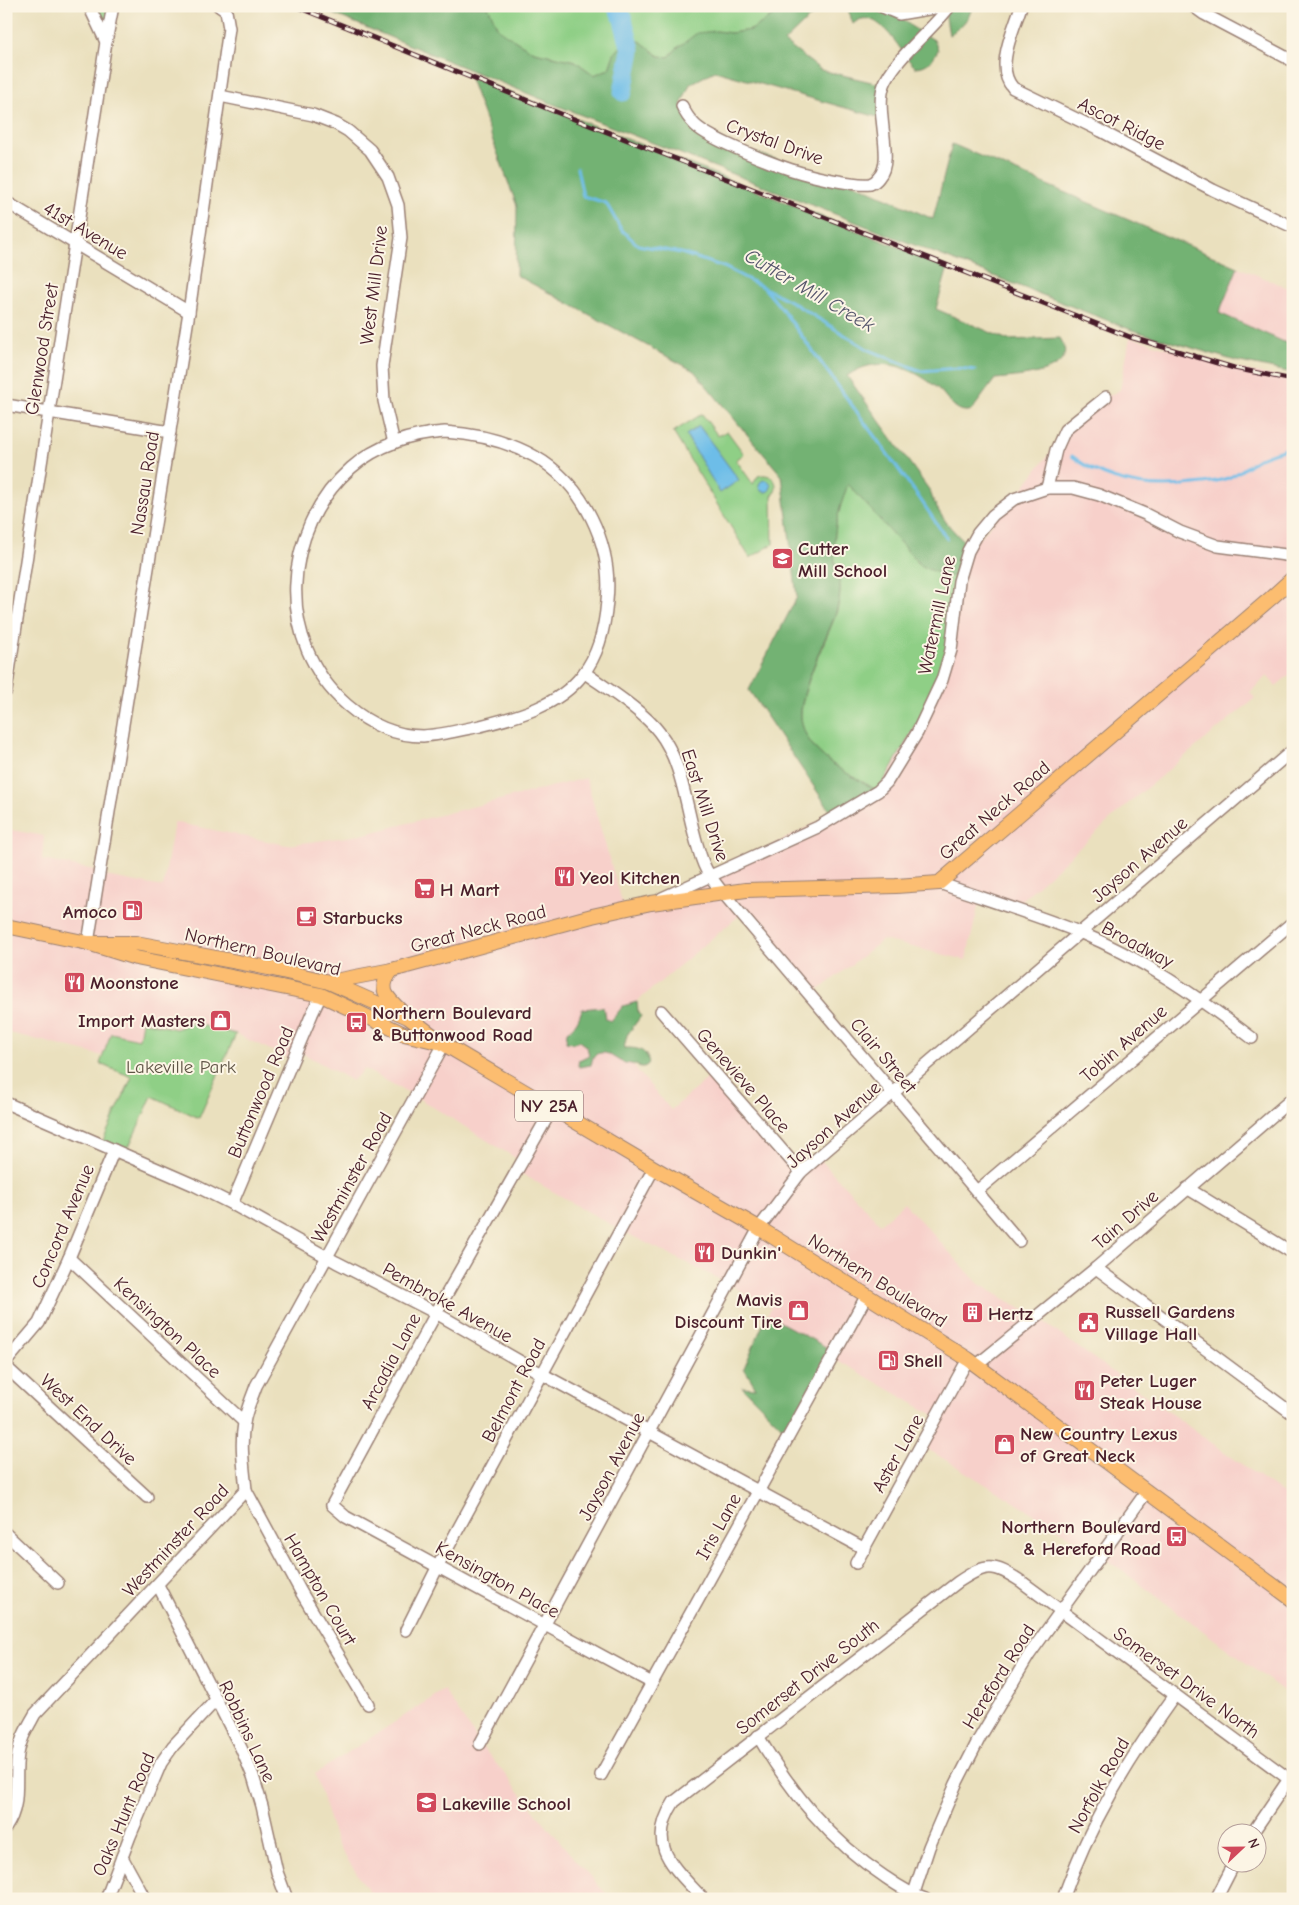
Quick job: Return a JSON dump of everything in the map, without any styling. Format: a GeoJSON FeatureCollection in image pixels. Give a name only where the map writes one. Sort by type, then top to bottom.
{"type":"FeatureCollection","features":[{"type":"Feature","properties":{"kind":"main road","name":"Great Neck Road"},"geometry":{"type":"LineString","coordinates":[[329,982],[392,970],[592,916],[651,903],[746,890],[939,883],[1293,578]]}},
{"type":"Feature","properties":{"kind":"main road","name":"Northern Boulevard"},"geometry":{"type":"LineString","coordinates":[[6,926],[88,943],[136,958],[321,995],[404,1034],[444,1044]]}},
{"type":"Feature","properties":{"kind":"main road","name":"Northern Boulevard"},"geometry":{"type":"LineString","coordinates":[[88,943],[136,943],[269,968],[329,982],[408,1017],[444,1044],[552,1109],[759,1228],[973,1362],[1293,1600]]}},
{"type":"Feature","properties":{"kind":"main road"},"geometry":{"type":"LineString","coordinates":[[392,970],[385,981],[384,990],[388,998],[408,1017]]}},
{"type":"Feature","properties":{"kind":"main road"},"geometry":{"type":"LineString","coordinates":[[321,995],[329,982]]}},
{"type":"Feature","properties":{"kind":"street"},"geometry":{"type":"LineString","coordinates":[[89,6],[106,42]]}},
{"type":"Feature","properties":{"kind":"street","name":"Glenwood Street"},"geometry":{"type":"LineString","coordinates":[[6,691],[113,6]]}},
{"type":"Feature","properties":{"kind":"street","name":"Nassau Road"},"geometry":{"type":"LineString","coordinates":[[88,943],[189,312],[220,96],[229,28],[226,11],[219,6]]}},
{"type":"Feature","properties":{"kind":"street"},"geometry":{"type":"LineString","coordinates":[[880,6],[899,14],[946,6]]}},
{"type":"Feature","properties":{"kind":"street","name":"Crystal Drive"},"geometry":{"type":"LineString","coordinates":[[682,106],[695,126],[730,145],[803,174],[853,183],[870,184],[875,182],[881,175],[885,164],[881,118],[884,85],[892,70],[939,21],[950,6]]}},
{"type":"Feature","properties":{"kind":"street","name":"Ascot Ridge"},"geometry":{"type":"LineString","coordinates":[[1021,6],[1004,60],[1004,73],[1007,81],[1013,88],[1102,131],[1213,190],[1293,227]]}},
{"type":"Feature","properties":{"kind":"street"},"geometry":{"type":"LineString","coordinates":[[1193,6],[1204,14],[1293,61]]}},
{"type":"Feature","properties":{"kind":"street","name":"West Mill Drive"},"geometry":{"type":"LineString","coordinates":[[220,96],[313,115],[336,124],[348,131],[370,150],[388,177],[398,205],[401,238],[382,366],[384,401],[394,443]]}},
{"type":"Feature","properties":{"kind":"street","name":"41st Avenue"},"geometry":{"type":"LineString","coordinates":[[6,202],[189,312]]}},
{"type":"Feature","properties":{"kind":"street"},"geometry":{"type":"LineString","coordinates":[[1048,488],[1056,450],[1065,430],[1106,397]]}},
{"type":"Feature","properties":{"kind":"street"},"geometry":{"type":"LineString","coordinates":[[6,405],[170,432]]}},
{"type":"Feature","properties":{"kind":"street"},"geometry":{"type":"LineString","coordinates":[[429,433],[468,434],[517,448],[535,457],[565,481],[582,502],[595,525],[602,546],[609,590],[606,619],[598,647],[585,673],[556,699],[529,712],[492,723],[440,734],[420,736],[397,732],[376,726],[360,716],[339,698],[321,676],[310,656],[302,635],[297,613],[296,569],[308,526],[318,506],[352,467],[369,455],[409,437],[429,433]]}},
{"type":"Feature","properties":{"kind":"street","name":"Watermill Lane"},"geometry":{"type":"LineString","coordinates":[[711,877],[827,823],[878,790],[887,782],[918,733],[942,680],[951,650],[960,581],[968,551],[993,515],[1014,499],[1048,488],[1073,488],[1099,495],[1146,514],[1180,532],[1218,546],[1293,556]]}},
{"type":"Feature","properties":{"kind":"street","name":"East Mill Drive"},"geometry":{"type":"LineString","coordinates":[[585,673],[659,731],[677,770],[702,859],[711,877],[723,893]]}},
{"type":"Feature","properties":{"kind":"street","name":"Jayson Avenue"},"geometry":{"type":"LineString","coordinates":[[480,1744],[759,1228],[801,1172],[1293,750]]}},
{"type":"Feature","properties":{"kind":"street","name":"Great Neck Road"},"geometry":{"type":"LineString","coordinates":[[651,903],[711,877]]}},
{"type":"Feature","properties":{"kind":"street","name":"Broadway"},"geometry":{"type":"LineString","coordinates":[[939,883],[1080,933],[1133,959],[1201,1000],[1252,1038]]}},
{"type":"Feature","properties":{"kind":"street","name":"Clair Street"},"geometry":{"type":"LineString","coordinates":[[723,893],[1019,1240]]}},
{"type":"Feature","properties":{"kind":"street","name":"Tobin Avenue"},"geometry":{"type":"LineString","coordinates":[[977,1191],[1293,922]]}},
{"type":"Feature","properties":{"kind":"street","name":"Buttonwood Road"},"geometry":{"type":"LineString","coordinates":[[232,1204],[321,995]]}},
{"type":"Feature","properties":{"kind":"street","name":"Genevieve Place"},"geometry":{"type":"LineString","coordinates":[[661,1011],[801,1172]]}},
{"type":"Feature","properties":{"kind":"street","name":"Westminster Road"},"geometry":{"type":"LineString","coordinates":[[6,1827],[13,1816],[17,1803],[16,1772],[18,1751],[24,1733],[35,1714],[246,1490],[242,1455],[244,1422],[256,1386],[444,1044]]}},
{"type":"Feature","properties":{"kind":"street","name":"Tain Drive"},"geometry":{"type":"LineString","coordinates":[[973,1362],[1096,1268],[1293,1098]]}},
{"type":"Feature","properties":{"kind":"street","name":"Pembroke Avenue"},"geometry":{"type":"LineString","coordinates":[[6,1103],[194,1185],[232,1204],[327,1257],[436,1312],[542,1374],[864,1549]]}},
{"type":"Feature","properties":{"kind":"street","name":"Arcadia Lane"},"geometry":{"type":"LineString","coordinates":[[335,1502],[436,1312],[552,1109]]}},
{"type":"Feature","properties":{"kind":"street","name":"Concord Avenue"},"geometry":{"type":"LineString","coordinates":[[6,1362],[38,1326],[69,1258],[114,1150]]}},
{"type":"Feature","properties":{"kind":"street","name":"Belmont Road"},"geometry":{"type":"LineString","coordinates":[[406,1630],[438,1566],[654,1168]]}},
{"type":"Feature","properties":{"kind":"street"},"geometry":{"type":"LineString","coordinates":[[1187,1188],[1293,1252]]}},
{"type":"Feature","properties":{"kind":"street","name":"Kensington Place"},"geometry":{"type":"LineString","coordinates":[[69,1258],[244,1422]]}},
{"type":"Feature","properties":{"kind":"street"},"geometry":{"type":"LineString","coordinates":[[1096,1268],[1293,1414]]}},
{"type":"Feature","properties":{"kind":"street","name":"Iris Lane"},"geometry":{"type":"LineString","coordinates":[[601,1775],[867,1295]]}},
{"type":"Feature","properties":{"kind":"street","name":"Aster Lane"},"geometry":{"type":"LineString","coordinates":[[856,1563],[973,1362]]}},
{"type":"Feature","properties":{"kind":"street","name":"West End Drive"},"geometry":{"type":"LineString","coordinates":[[6,1367],[147,1497]]}},
{"type":"Feature","properties":{"kind":"street","name":"Hampton Court"},"geometry":{"type":"LineString","coordinates":[[246,1490],[301,1592],[368,1704]]}},
{"type":"Feature","properties":{"kind":"street","name":"Hereford Road"},"geometry":{"type":"LineString","coordinates":[[912,1897],[929,1847],[956,1784],[979,1739],[1029,1655],[1147,1491]]}},
{"type":"Feature","properties":{"kind":"street","name":"Kensington Place"},"geometry":{"type":"LineString","coordinates":[[335,1502],[332,1505],[346,1516],[652,1682]]}},
{"type":"Feature","properties":{"kind":"street"},"geometry":{"type":"LineString","coordinates":[[6,1534],[58,1583]]}},
{"type":"Feature","properties":{"kind":"street","name":"Somerset Drive South"},"geometry":{"type":"LineString","coordinates":[[703,1899],[668,1858],[662,1846],[661,1834],[666,1813],[683,1793],[975,1571],[988,1567],[1005,1571],[1061,1611]]}},
{"type":"Feature","properties":{"kind":"street","name":"Robbins Lane"},"geometry":{"type":"LineString","coordinates":[[158,1584],[241,1748],[253,1776],[277,1872],[287,1899]]}},
{"type":"Feature","properties":{"kind":"street","name":"Somerset Drive North"},"geometry":{"type":"LineString","coordinates":[[1061,1611],[1291,1780]]}},
{"type":"Feature","properties":{"kind":"street","name":"Norfolk Road"},"geometry":{"type":"LineString","coordinates":[[1063,1899],[1103,1808],[1146,1735],[1175,1695]]}},
{"type":"Feature","properties":{"kind":"street","name":"Oaks Hunt Road"},"geometry":{"type":"LineString","coordinates":[[106,1899],[161,1763],[173,1746],[216,1700]]}},
{"type":"Feature","properties":{"kind":"street"},"geometry":{"type":"LineString","coordinates":[[758,1736],[794,1791],[831,1833],[867,1865],[912,1897],[925,1899]]}},
{"type":"Feature","properties":{"kind":"street"},"geometry":{"type":"LineString","coordinates":[[1260,1822],[1291,1780]]}},
{"type":"Feature","properties":{"kind":"street"},"geometry":{"type":"LineString","coordinates":[[122,1857],[145,1899]]}},
{"type":"Feature","properties":{"kind":"street"},"geometry":{"type":"LineString","coordinates":[[1216,1899],[1230,1872]]}},
{"type":"Feature","properties":{"kind":"shaded area"},"geometry":{"type":"Polygon","coordinates":[[[1238,267],[1293,290],[1293,346],[1219,313],[1238,267]]]}},
{"type":"Feature","properties":{"kind":"shaded area"},"geometry":{"type":"Polygon","coordinates":[[[1130,337],[1234,368],[1293,380],[1293,672],[1276,686],[1267,676],[1250,692],[1255,698],[1131,801],[1012,909],[980,898],[966,960],[883,940],[811,996],[741,914],[603,1030],[671,1110],[714,1073],[801,1172],[818,1157],[880,1224],[904,1203],[979,1284],[1036,1317],[1293,1501],[1293,1698],[1101,1555],[921,1445],[937,1417],[832,1357],[835,1352],[767,1315],[771,1308],[729,1284],[620,1230],[517,1171],[522,1162],[415,1096],[364,1069],[352,1081],[297,1050],[292,1060],[236,1034],[199,1024],[200,1020],[176,1029],[142,1021],[140,1039],[111,1033],[103,1056],[6,1032],[6,829],[44,836],[42,860],[100,871],[100,875],[163,887],[174,822],[287,845],[361,835],[586,778],[624,909],[711,877],[878,791],[968,551],[1014,499],[1060,440],[1106,397],[1120,390],[1130,337]]]}},
{"type":"Feature","properties":{"kind":"shaded area","name":"Lakeville School"},"geometry":{"type":"Polygon","coordinates":[[[444,1690],[480,1744],[576,1861],[611,1899],[374,1899],[337,1844],[315,1774],[444,1690]]]}},
{"type":"Feature","properties":{"kind":"green space"},"geometry":{"type":"Polygon","coordinates":[[[89,6],[113,6],[106,42],[89,6]]]}},
{"type":"Feature","properties":{"kind":"green space"},"geometry":{"type":"Polygon","coordinates":[[[314,6],[488,6],[498,29],[517,42],[534,52],[575,61],[594,75],[609,69],[614,54],[626,41],[640,41],[659,56],[669,57],[677,48],[697,33],[716,31],[731,33],[751,30],[788,6],[822,6],[784,42],[821,70],[884,85],[881,118],[715,71],[690,84],[681,105],[685,113],[730,145],[853,183],[933,219],[952,144],[1238,267],[1219,313],[1293,346],[1293,373],[1236,361],[1132,330],[553,104],[314,6]]]}},
{"type":"Feature","properties":{"kind":"green space"},"geometry":{"type":"Polygon","coordinates":[[[488,6],[788,6],[751,30],[731,33],[716,31],[677,48],[669,57],[659,56],[640,41],[614,54],[609,69],[594,75],[575,61],[534,52],[517,42],[498,29],[488,6]]]}},
{"type":"Feature","properties":{"kind":"green space"},"geometry":{"type":"Polygon","coordinates":[[[847,6],[888,6],[912,27],[934,40],[938,50],[929,62],[923,66],[915,67],[888,32],[879,25],[871,20],[862,19],[853,24],[847,6]]]}},
{"type":"Feature","properties":{"kind":"green space"},"geometry":{"type":"Polygon","coordinates":[[[944,6],[972,6],[966,19],[949,35],[944,6]]]}},
{"type":"Feature","properties":{"kind":"green space"},"geometry":{"type":"Polygon","coordinates":[[[469,76],[948,267],[936,309],[1008,340],[1060,338],[1065,350],[1062,359],[1055,366],[1030,375],[995,379],[972,410],[966,411],[956,407],[926,379],[904,368],[881,364],[869,366],[847,376],[930,491],[936,507],[946,522],[970,547],[960,577],[942,575],[921,566],[848,484],[838,515],[835,533],[835,566],[840,588],[838,605],[808,681],[802,701],[801,718],[804,731],[820,753],[842,770],[878,791],[835,818],[749,690],[797,597],[782,476],[694,371],[516,275],[517,206],[469,76]]]}},
{"type":"Feature","properties":{"kind":"green space"},"geometry":{"type":"Polygon","coordinates":[[[702,414],[718,436],[727,431],[744,454],[736,460],[753,484],[758,476],[768,475],[776,484],[775,492],[772,496],[773,544],[750,558],[673,432],[702,414]]]}},
{"type":"Feature","properties":{"kind":"green space"},"geometry":{"type":"Polygon","coordinates":[[[848,483],[921,566],[960,577],[942,680],[878,791],[842,770],[820,753],[804,731],[801,718],[801,710],[809,681],[834,619],[840,598],[834,553],[835,533],[838,514],[848,483]]]}},
{"type":"Feature","properties":{"kind":"green space"},"geometry":{"type":"Polygon","coordinates":[[[637,1002],[638,1011],[641,1016],[627,1035],[624,1048],[640,1050],[646,1054],[649,1063],[641,1067],[624,1063],[608,1054],[601,1053],[593,1057],[591,1065],[579,1067],[579,1060],[589,1055],[587,1047],[579,1041],[573,1043],[566,1042],[567,1032],[577,1022],[582,1009],[602,1007],[606,1019],[611,1021],[623,1006],[637,1002]]]}},
{"type":"Feature","properties":{"kind":"green space","name":"Lakeville Park"},"geometry":{"type":"Polygon","coordinates":[[[200,1020],[200,1025],[236,1034],[199,1118],[152,1096],[125,1155],[101,1145],[132,1077],[100,1064],[111,1033],[139,1039],[142,1021],[176,1029],[200,1020]]]}},
{"type":"Feature","properties":{"kind":"green space"},"geometry":{"type":"Polygon","coordinates":[[[767,1315],[835,1352],[789,1434],[742,1387],[756,1388],[744,1368],[767,1315]]]}},
{"type":"Feature","properties":{"kind":"water"},"geometry":{"type":"Polygon","coordinates":[[[699,426],[739,480],[720,493],[686,435],[699,426]]]}},
{"type":"Feature","properties":{"kind":"water"},"geometry":{"type":"Polygon","coordinates":[[[763,480],[767,480],[771,486],[767,492],[763,492],[759,488],[759,484],[763,480]]]}},
{"type":"Feature","properties":{"kind":"waterway","name":"Cutter Mill Creek"},"geometry":{"type":"LineString","coordinates":[[616,6],[622,16],[631,50],[623,92]]}},
{"type":"Feature","properties":{"kind":"waterway","name":"Cutter Mill Creek"},"geometry":{"type":"LineString","coordinates":[[577,168],[583,196],[606,203],[621,229],[638,245],[681,253],[724,267],[790,301],[869,350],[921,371],[958,368],[975,370]]}},
{"type":"Feature","properties":{"kind":"waterway"},"geometry":{"type":"LineString","coordinates":[[765,289],[782,309],[918,496],[947,539]]}},
{"type":"Feature","properties":{"kind":"waterway","name":"Cutter Mill Creek"},"geometry":{"type":"LineString","coordinates":[[1072,456],[1100,473],[1115,479],[1146,485],[1178,486],[1228,478],[1260,458],[1293,447]]}},
{"type":"Feature","properties":{"kind":"railway"},"geometry":{"type":"LineString","coordinates":[[295,6],[551,110],[1130,337],[1234,368],[1293,380]]}},
{"type":"Feature","properties":{"kind":"place","name":"Cutter Mill School"},"geometry":{"type":"Point","coordinates":[782,559]}},
{"type":"Feature","properties":{"kind":"place","name":"Yeol Kitchen"},"geometry":{"type":"Point","coordinates":[564,877]}},
{"type":"Feature","properties":{"kind":"place","name":"H Mart"},"geometry":{"type":"Point","coordinates":[424,889]}},
{"type":"Feature","properties":{"kind":"place","name":"Amoco"},"geometry":{"type":"Point","coordinates":[133,911]}},
{"type":"Feature","properties":{"kind":"place","name":"Starbucks"},"geometry":{"type":"Point","coordinates":[307,917]}},
{"type":"Feature","properties":{"kind":"place","name":"Moonstone"},"geometry":{"type":"Point","coordinates":[74,982]}},
{"type":"Feature","properties":{"kind":"place","name":"Import Masters"},"geometry":{"type":"Point","coordinates":[221,1020]}},
{"type":"Feature","properties":{"kind":"place","name":"Northern Boulevard & Buttonwood Road"},"geometry":{"type":"Point","coordinates":[356,1023]}},
{"type":"Feature","properties":{"kind":"place","name":"Dunkin'"},"geometry":{"type":"Point","coordinates":[705,1252]}},
{"type":"Feature","properties":{"kind":"place","name":"Mavis Discount Tire"},"geometry":{"type":"Point","coordinates":[798,1310]}},
{"type":"Feature","properties":{"kind":"place","name":"Hertz"},"geometry":{"type":"Point","coordinates":[972,1313]}},
{"type":"Feature","properties":{"kind":"place","name":"Russell Gardens Village Hall"},"geometry":{"type":"Point","coordinates":[1089,1322]}},
{"type":"Feature","properties":{"kind":"place","name":"Shell"},"geometry":{"type":"Point","coordinates":[888,1360]}},
{"type":"Feature","properties":{"kind":"place","name":"Peter Luger Steak House"},"geometry":{"type":"Point","coordinates":[1084,1391]}},
{"type":"Feature","properties":{"kind":"place","name":"New Country Lexus of Great Neck"},"geometry":{"type":"Point","coordinates":[1004,1444]}},
{"type":"Feature","properties":{"kind":"place","name":"Northern Boulevard & Hereford Road"},"geometry":{"type":"Point","coordinates":[1177,1537]}},
{"type":"Feature","properties":{"kind":"place","name":"Lakeville School"},"geometry":{"type":"Point","coordinates":[426,1803]}}]}
